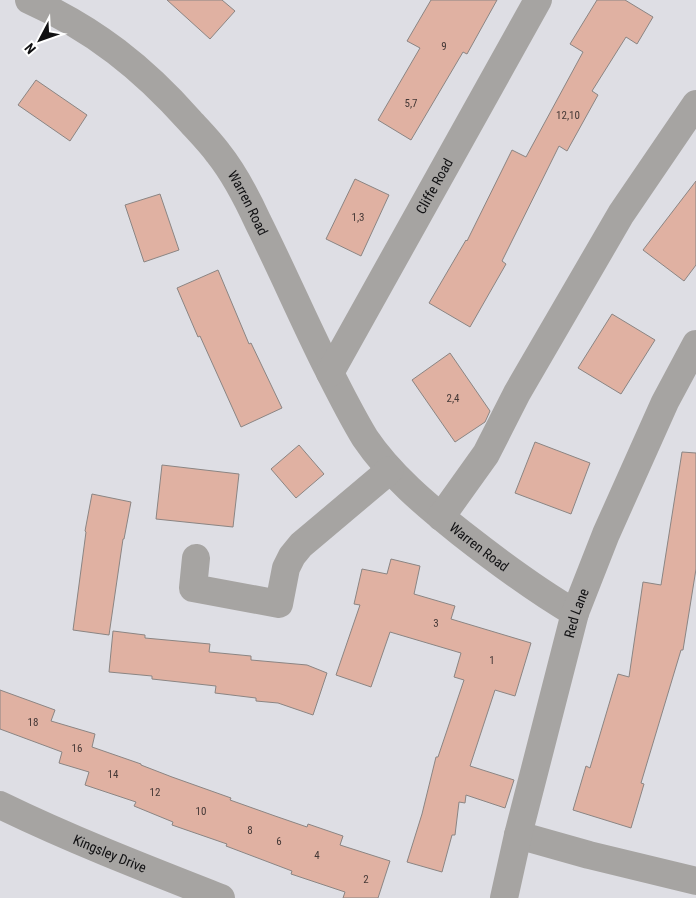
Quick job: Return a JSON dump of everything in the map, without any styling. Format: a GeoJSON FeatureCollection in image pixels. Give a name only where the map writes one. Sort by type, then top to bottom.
{"type":"FeatureCollection","features":[{"type":"Feature","properties":{"kind":"street","name":"Warren Road"},"geometry":{"type":"LineString","coordinates":[[29,0],[83,28],[117,51],[171,99],[218,153],[258,220],[348,408],[366,439],[390,470],[441,517],[490,555],[544,594],[575,613]]}},
{"type":"Feature","properties":{"kind":"street","name":"Cliffe Road"},"geometry":{"type":"LineString","coordinates":[[330,373],[538,0]]}},
{"type":"Feature","properties":{"kind":"street"},"geometry":{"type":"LineString","coordinates":[[441,517],[486,454],[517,392],[622,214],[696,104]]}},
{"type":"Feature","properties":{"kind":"street","name":"Red Lane"},"geometry":{"type":"LineString","coordinates":[[504,898],[518,835],[575,613],[606,534],[665,402],[696,344]]}},
{"type":"Feature","properties":{"kind":"street"},"geometry":{"type":"LineString","coordinates":[[196,558],[193,588],[279,604],[286,568],[292,556],[301,545],[390,470]]}},
{"type":"Feature","properties":{"kind":"street","name":"Kingsley Drive"},"geometry":{"type":"LineString","coordinates":[[0,806],[41,825],[221,898]]}},
{"type":"Feature","properties":{"kind":"street"},"geometry":{"type":"LineString","coordinates":[[518,835],[588,855],[696,881]]}},
{"type":"Feature","properties":{"kind":"building"},"geometry":{"type":"Polygon","coordinates":[[[167,0],[222,0],[235,11],[210,39],[167,0]]]}},
{"type":"Feature","properties":{"kind":"building"},"geometry":{"type":"Polygon","coordinates":[[[431,0],[497,0],[467,54],[463,52],[411,140],[378,120],[420,48],[407,41],[431,0]]]}},
{"type":"Feature","properties":{"kind":"building"},"geometry":{"type":"Polygon","coordinates":[[[597,0],[625,0],[653,17],[637,44],[626,37],[592,91],[598,95],[567,151],[559,146],[502,261],[506,264],[470,327],[429,303],[467,241],[512,150],[526,157],[583,52],[570,44],[597,0]]]}},
{"type":"Feature","properties":{"kind":"building"},"geometry":{"type":"Polygon","coordinates":[[[36,80],[87,115],[70,141],[18,105],[36,80]]]}},
{"type":"Feature","properties":{"kind":"building"},"geometry":{"type":"Polygon","coordinates":[[[355,179],[389,195],[361,256],[326,239],[355,179]]]}},
{"type":"Feature","properties":{"kind":"building"},"geometry":{"type":"Polygon","coordinates":[[[696,181],[696,265],[684,281],[643,250],[696,181]]]}},
{"type":"Feature","properties":{"kind":"building"},"geometry":{"type":"Polygon","coordinates":[[[160,194],[179,250],[144,262],[125,205],[160,194]]]}},
{"type":"Feature","properties":{"kind":"building"},"geometry":{"type":"Polygon","coordinates":[[[218,270],[249,344],[251,343],[282,408],[241,427],[177,288],[218,270]]]}},
{"type":"Feature","properties":{"kind":"building"},"geometry":{"type":"Polygon","coordinates":[[[612,314],[655,340],[621,394],[578,368],[612,314]]]}},
{"type":"Feature","properties":{"kind":"building"},"geometry":{"type":"Polygon","coordinates":[[[450,353],[490,411],[485,422],[455,442],[412,380],[450,353]]]}},
{"type":"Feature","properties":{"kind":"building"},"geometry":{"type":"Polygon","coordinates":[[[535,442],[590,463],[571,514],[515,493],[535,442]]]}},
{"type":"Feature","properties":{"kind":"building"},"geometry":{"type":"Polygon","coordinates":[[[299,445],[324,474],[296,498],[271,469],[299,445]]]}},
{"type":"Feature","properties":{"kind":"building"},"geometry":{"type":"Polygon","coordinates":[[[682,452],[696,453],[696,569],[683,650],[681,650],[641,783],[644,784],[631,828],[573,810],[586,766],[590,768],[618,674],[629,677],[643,582],[661,585],[682,452]]]}},
{"type":"Feature","properties":{"kind":"building"},"geometry":{"type":"Polygon","coordinates":[[[162,465],[239,474],[233,527],[156,519],[162,465]]]}},
{"type":"Feature","properties":{"kind":"building"},"geometry":{"type":"Polygon","coordinates":[[[92,494],[131,502],[123,539],[109,635],[73,630],[85,531],[92,494]]]}},
{"type":"Feature","properties":{"kind":"building"},"geometry":{"type":"Polygon","coordinates":[[[391,559],[420,566],[414,594],[455,606],[451,619],[531,643],[515,696],[495,690],[470,766],[514,780],[505,808],[466,795],[465,803],[459,802],[455,835],[452,835],[442,872],[407,862],[422,814],[436,757],[438,757],[464,680],[454,677],[461,653],[390,632],[371,687],[336,675],[360,605],[354,604],[362,569],[387,574],[391,559]]]}},
{"type":"Feature","properties":{"kind":"building"},"geometry":{"type":"Polygon","coordinates":[[[113,631],[145,635],[145,638],[210,644],[209,652],[251,656],[251,660],[307,665],[327,673],[313,715],[278,703],[256,701],[256,698],[215,693],[216,686],[152,679],[152,676],[109,672],[113,631]]]}},
{"type":"Feature","properties":{"kind":"building"},"geometry":{"type":"Polygon","coordinates":[[[0,690],[55,710],[51,721],[95,734],[92,747],[275,816],[307,827],[308,824],[343,836],[340,845],[390,861],[378,898],[343,898],[345,892],[291,874],[292,871],[226,846],[227,844],[172,825],[173,822],[134,806],[136,802],[85,785],[89,772],[59,763],[62,752],[0,729],[0,690]]]}}]}
